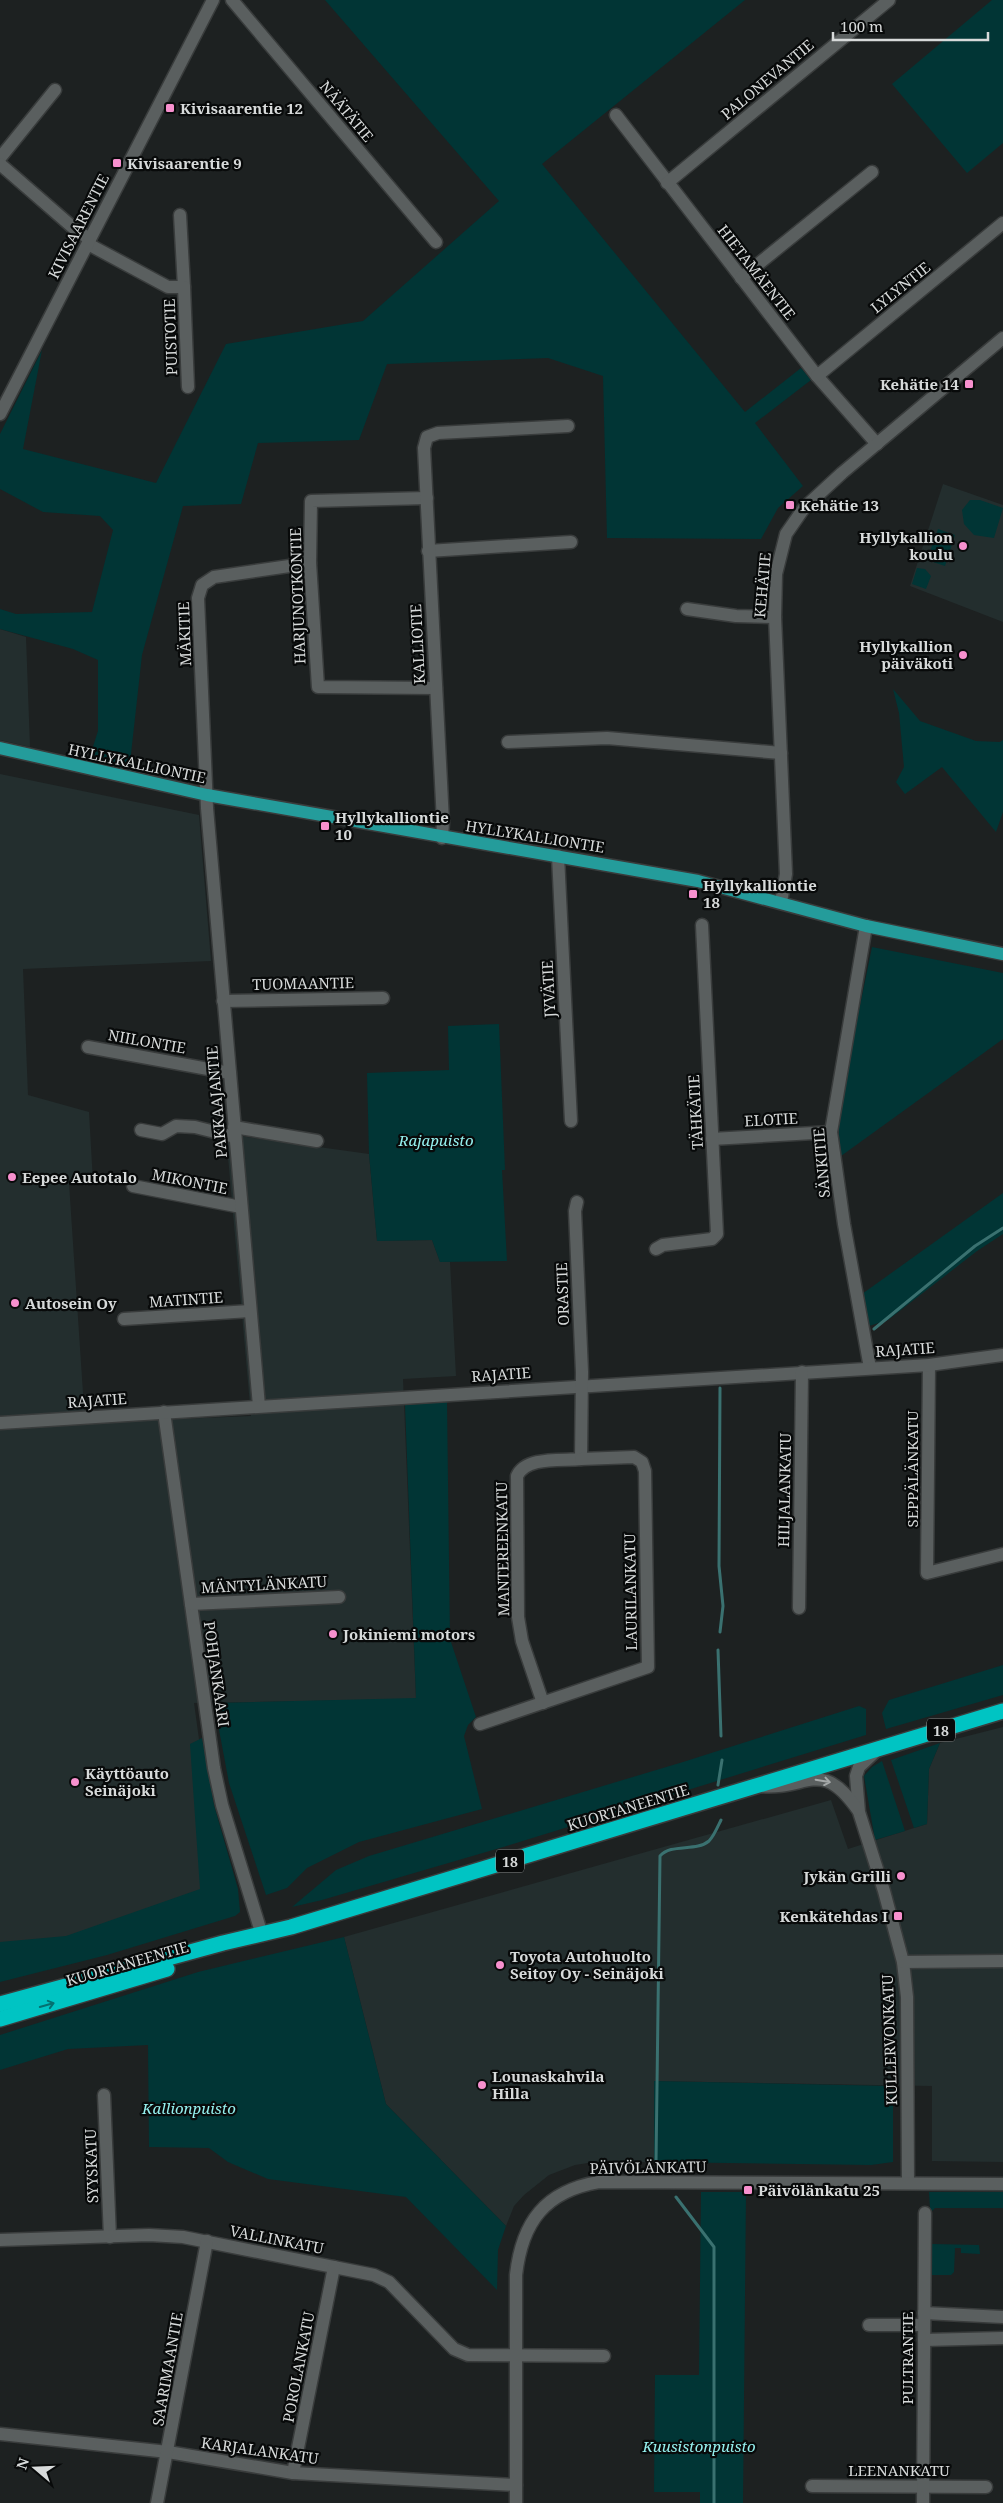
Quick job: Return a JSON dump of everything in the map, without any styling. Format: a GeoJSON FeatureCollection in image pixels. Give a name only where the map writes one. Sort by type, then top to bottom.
{"type":"FeatureCollection","features":[{"type":"Feature","properties":{"kind":"highway","name":"KUORTANEENTIE"},"geometry":{"type":"LineString","coordinates":[[0,2004],[223,1943],[262,1935],[1003,1711]]}},
{"type":"Feature","properties":{"kind":"highway","name":"KUORTANEENTIE"},"geometry":{"type":"LineString","coordinates":[[0,2019],[226,1952],[262,1935]]}},
{"type":"Feature","properties":{"kind":"main road","name":"HYLLYKALLIONTIE"},"geometry":{"type":"LineString","coordinates":[[0,748],[207,795],[442,838],[698,881],[866,926],[1003,954]]}},
{"type":"Feature","properties":{"kind":"street","name":"KIVISAARENTIE"},"geometry":{"type":"LineString","coordinates":[[0,414],[213,0]]}},
{"type":"Feature","properties":{"kind":"street","name":"NÄÄTÄTIE"},"geometry":{"type":"LineString","coordinates":[[232,0],[436,242]]}},
{"type":"Feature","properties":{"kind":"street","name":"PALONEVANTIE"},"geometry":{"type":"LineString","coordinates":[[666,183],[889,0]]}},
{"type":"Feature","properties":{"kind":"street"},"geometry":{"type":"LineString","coordinates":[[0,158],[55,90]]}},
{"type":"Feature","properties":{"kind":"street","name":"HIETAMÄENTIE"},"geometry":{"type":"LineString","coordinates":[[616,115],[666,183],[817,376],[877,444]]}},
{"type":"Feature","properties":{"kind":"street","name":"PUISTOTIE"},"geometry":{"type":"LineString","coordinates":[[0,164],[89,241],[168,288],[184,287]]}},
{"type":"Feature","properties":{"kind":"street"},"geometry":{"type":"LineString","coordinates":[[741,278],[872,172]]}},
{"type":"Feature","properties":{"kind":"street","name":"PUISTOTIE"},"geometry":{"type":"LineString","coordinates":[[180,216],[188,387]]}},
{"type":"Feature","properties":{"kind":"street","name":"LYLYNTIE"},"geometry":{"type":"LineString","coordinates":[[817,376],[1003,223]]}},
{"type":"Feature","properties":{"kind":"street","name":"KEHÄTIE"},"geometry":{"type":"LineString","coordinates":[[781,902],[786,874],[775,617],[779,558],[782,544],[792,524],[804,508],[1003,338]]}},
{"type":"Feature","properties":{"kind":"street","name":"KALLIOTIE"},"geometry":{"type":"LineString","coordinates":[[442,838],[443,822],[424,448],[428,437],[438,433],[568,426]]}},
{"type":"Feature","properties":{"kind":"street","name":"HARJUNOTKONTIE"},"geometry":{"type":"LineString","coordinates":[[427,498],[311,502],[310,563],[318,687],[436,688]]}},
{"type":"Feature","properties":{"kind":"street"},"geometry":{"type":"LineString","coordinates":[[428,552],[572,542]]}},
{"type":"Feature","properties":{"kind":"street","name":"MÄKITIE"},"geometry":{"type":"LineString","coordinates":[[207,795],[198,598],[202,585],[214,577],[310,563]]}},
{"type":"Feature","properties":{"kind":"street"},"geometry":{"type":"LineString","coordinates":[[687,610],[736,616],[775,617]]}},
{"type":"Feature","properties":{"kind":"street"},"geometry":{"type":"LineString","coordinates":[[508,742],[607,738],[781,753]]}},
{"type":"Feature","properties":{"kind":"street","name":"PAKKAAJANTIE"},"geometry":{"type":"LineString","coordinates":[[207,795],[223,1001],[259,1406]]}},
{"type":"Feature","properties":{"kind":"street","name":"JYVÄTIE"},"geometry":{"type":"LineString","coordinates":[[558,856],[571,1121]]}},
{"type":"Feature","properties":{"kind":"street","name":"TÄHKÄTIE"},"geometry":{"type":"LineString","coordinates":[[656,1249],[663,1245],[712,1239],[717,1234],[702,924]]}},
{"type":"Feature","properties":{"kind":"street","name":"SÄNKITIE"},"geometry":{"type":"LineString","coordinates":[[866,926],[832,1132],[844,1224],[870,1368]]}},
{"type":"Feature","properties":{"kind":"street","name":"TUOMAANTIE"},"geometry":{"type":"LineString","coordinates":[[223,1001],[383,998]]}},
{"type":"Feature","properties":{"kind":"street","name":"NIILONTIE"},"geometry":{"type":"LineString","coordinates":[[88,1047],[230,1073]]}},
{"type":"Feature","properties":{"kind":"street"},"geometry":{"type":"LineString","coordinates":[[140,1130],[162,1134],[176,1126],[195,1127],[317,1140]]}},
{"type":"Feature","properties":{"kind":"street","name":"ELOTIE"},"geometry":{"type":"LineString","coordinates":[[712,1139],[832,1132]]}},
{"type":"Feature","properties":{"kind":"street","name":"MIKONTIE"},"geometry":{"type":"LineString","coordinates":[[133,1186],[241,1207]]}},
{"type":"Feature","properties":{"kind":"street","name":"ORASTIE"},"geometry":{"type":"LineString","coordinates":[[577,1202],[582,1385]]}},
{"type":"Feature","properties":{"kind":"street","name":"MATINTIE"},"geometry":{"type":"LineString","coordinates":[[124,1319],[250,1311]]}},
{"type":"Feature","properties":{"kind":"street","name":"RAJATIE"},"geometry":{"type":"LineString","coordinates":[[0,1423],[582,1385],[929,1365],[1003,1355]]}},
{"type":"Feature","properties":{"kind":"street","name":"SEPPÄLÄNKATU"},"geometry":{"type":"LineString","coordinates":[[929,1365],[927,1573],[1003,1554]]}},
{"type":"Feature","properties":{"kind":"street","name":"HILJALANKATU"},"geometry":{"type":"LineString","coordinates":[[798,1608],[802,1372]]}},
{"type":"Feature","properties":{"kind":"street"},"geometry":{"type":"LineString","coordinates":[[581,1459],[582,1385]]}},
{"type":"Feature","properties":{"kind":"street","name":"POHJANKAARI"},"geometry":{"type":"LineString","coordinates":[[164,1412],[206,1722],[220,1796],[262,1935]]}},
{"type":"Feature","properties":{"kind":"street","name":"LAURILANKATU"},"geometry":{"type":"LineString","coordinates":[[480,1724],[648,1667],[645,1471],[642,1462],[634,1457],[581,1459]]}},
{"type":"Feature","properties":{"kind":"street","name":"MANTEREENKATU"},"geometry":{"type":"LineString","coordinates":[[543,1703],[522,1641],[518,1617],[517,1476],[521,1468],[528,1463],[581,1459]]}},
{"type":"Feature","properties":{"kind":"street","name":"MÄNTYLÄNKATU"},"geometry":{"type":"LineString","coordinates":[[191,1604],[339,1597]]}},
{"type":"Feature","properties":{"kind":"street","name":"KULLERVONKATU"},"geometry":{"type":"LineString","coordinates":[[879,1749],[866,1759],[856,1776],[859,1812],[884,1891],[903,1962],[908,2026],[908,2183]]}},
{"type":"Feature","properties":{"kind":"street","name":"KULLERVONKATU"},"geometry":{"type":"LineString","coordinates":[[758,1786],[778,1788],[811,1779],[823,1780],[835,1784],[846,1793],[859,1812]]}},
{"type":"Feature","properties":{"kind":"street"},"geometry":{"type":"LineString","coordinates":[[903,1962],[1003,1961]]}},
{"type":"Feature","properties":{"kind":"street","name":"SYYSKATU"},"geometry":{"type":"LineString","coordinates":[[104,2095],[110,2237]]}},
{"type":"Feature","properties":{"kind":"street","name":"PÄIVÖLÄNKATU"},"geometry":{"type":"LineString","coordinates":[[516,2503],[516,2275],[520,2247],[528,2228],[539,2211],[567,2190],[599,2182],[624,2181],[1003,2184]]}},
{"type":"Feature","properties":{"kind":"street","name":"PULTRANTIE"},"geometry":{"type":"LineString","coordinates":[[923,2503],[925,2213]]}},
{"type":"Feature","properties":{"kind":"street","name":"VALLINKATU"},"geometry":{"type":"LineString","coordinates":[[0,2240],[183,2236],[374,2275],[389,2282],[454,2349],[468,2355],[604,2356]]}},
{"type":"Feature","properties":{"kind":"street","name":"SAARIMAANTIE"},"geometry":{"type":"LineString","coordinates":[[157,2503],[207,2242]]}},
{"type":"Feature","properties":{"kind":"street","name":"POROLANKATU"},"geometry":{"type":"LineString","coordinates":[[293,2473],[334,2266]]}},
{"type":"Feature","properties":{"kind":"street"},"geometry":{"type":"LineString","coordinates":[[869,2325],[924,2319],[1003,2316]]}},
{"type":"Feature","properties":{"kind":"street"},"geometry":{"type":"LineString","coordinates":[[924,2340],[1003,2338]]}},
{"type":"Feature","properties":{"kind":"street","name":"KARJALANKATU"},"geometry":{"type":"LineString","coordinates":[[0,2434],[168,2452],[293,2473],[516,2484]]}},
{"type":"Feature","properties":{"kind":"street","name":"LEENANKATU"},"geometry":{"type":"LineString","coordinates":[[812,2486],[986,2487]]}},
{"type":"Feature","properties":{"kind":"shaded area","name":"Hyllykallion koulu"},"geometry":{"type":"Polygon","coordinates":[[[943,484],[1003,505],[1003,622],[910,586],[943,484]]]}},
{"type":"Feature","properties":{"kind":"shaded area"},"geometry":{"type":"Polygon","coordinates":[[[0,629],[26,637],[30,747],[0,740],[0,629]]]}},
{"type":"Feature","properties":{"kind":"shaded area"},"geometry":{"type":"Polygon","coordinates":[[[0,774],[199,815],[211,961],[23,969],[28,1095],[89,1112],[93,1182],[69,1183],[85,1423],[251,1416],[226,1134],[369,1154],[377,1241],[432,1240],[440,1262],[450,1262],[456,1376],[403,1379],[416,1699],[194,1703],[221,1899],[0,1957],[0,774]]]}},
{"type":"Feature","properties":{"kind":"shaded area"},"geometry":{"type":"Polygon","coordinates":[[[1003,1727],[1003,2162],[932,2161],[932,2086],[654,2081],[654,2162],[594,2162],[575,2165],[549,2175],[524,2195],[514,2206],[506,2226],[386,2104],[344,1937],[831,1800],[848,1849],[927,1824],[929,1769],[940,1743],[1003,1727]]]}},
{"type":"Feature","properties":{"kind":"green space"},"geometry":{"type":"Polygon","coordinates":[[[325,0],[745,0],[542,164],[745,412],[801,368],[811,380],[755,423],[803,486],[778,508],[761,539],[607,538],[603,376],[548,358],[387,364],[359,440],[258,443],[241,504],[183,506],[142,655],[129,772],[88,762],[98,731],[98,660],[73,649],[0,629],[0,609],[16,614],[92,612],[113,530],[100,516],[43,512],[0,489],[0,434],[42,350],[23,449],[156,483],[226,344],[363,321],[499,201],[325,0]]]}},
{"type":"Feature","properties":{"kind":"green space"},"geometry":{"type":"Polygon","coordinates":[[[992,0],[1003,0],[1003,143],[967,173],[892,84],[992,0]]]}},
{"type":"Feature","properties":{"kind":"green space"},"geometry":{"type":"Polygon","coordinates":[[[970,500],[980,500],[1003,508],[994,538],[974,535],[964,524],[962,510],[970,500]]]}},
{"type":"Feature","properties":{"kind":"green space"},"geometry":{"type":"Polygon","coordinates":[[[938,529],[955,535],[945,566],[927,560],[938,529]]]}},
{"type":"Feature","properties":{"kind":"green space"},"geometry":{"type":"Polygon","coordinates":[[[917,568],[925,569],[931,576],[926,589],[912,584],[917,568]]]}},
{"type":"Feature","properties":{"kind":"green space"},"geometry":{"type":"Polygon","coordinates":[[[893,689],[920,721],[976,741],[1000,742],[1003,740],[1003,812],[996,832],[942,767],[905,794],[896,782],[904,767],[899,713],[893,689]]]}},
{"type":"Feature","properties":{"kind":"green space"},"geometry":{"type":"Polygon","coordinates":[[[872,947],[1003,973],[1003,1039],[841,1156],[838,1123],[843,1089],[872,947]]]}},
{"type":"Feature","properties":{"kind":"green space","name":"Rajapuisto"},"geometry":{"type":"Polygon","coordinates":[[[499,1024],[505,1170],[502,1170],[507,1261],[440,1262],[432,1240],[377,1241],[369,1154],[367,1073],[449,1070],[448,1026],[499,1024]]]}},
{"type":"Feature","properties":{"kind":"green space"},"geometry":{"type":"Polygon","coordinates":[[[1003,1193],[1003,1234],[977,1251],[888,1320],[869,1326],[862,1294],[1003,1193]]]}},
{"type":"Feature","properties":{"kind":"green space"},"geometry":{"type":"Polygon","coordinates":[[[447,1402],[450,1639],[476,1717],[468,1725],[464,1736],[482,1809],[359,1842],[307,1868],[287,1888],[266,1895],[229,1783],[214,1703],[416,1698],[405,1405],[447,1402]]]}},
{"type":"Feature","properties":{"kind":"green space"},"geometry":{"type":"Polygon","coordinates":[[[1003,1665],[1003,1695],[886,1729],[882,1713],[889,1700],[1003,1665]]]}},
{"type":"Feature","properties":{"kind":"green space"},"geometry":{"type":"Polygon","coordinates":[[[859,1706],[866,1709],[866,1735],[513,1844],[292,1907],[336,1870],[369,1856],[683,1762],[859,1706]]]}},
{"type":"Feature","properties":{"kind":"green space"},"geometry":{"type":"Polygon","coordinates":[[[202,1738],[214,1805],[238,1889],[240,1912],[235,1916],[107,1955],[0,1982],[0,1942],[66,1936],[200,1889],[190,1744],[202,1738]]]}},
{"type":"Feature","properties":{"kind":"green space"},"geometry":{"type":"Polygon","coordinates":[[[940,1743],[929,1769],[927,1824],[914,1828],[891,1760],[940,1743]]]}},
{"type":"Feature","properties":{"kind":"green space"},"geometry":{"type":"Polygon","coordinates":[[[882,1761],[905,1831],[875,1840],[864,1776],[872,1767],[882,1761]]]}},
{"type":"Feature","properties":{"kind":"green space","name":"Kallionpuisto"},"geometry":{"type":"Polygon","coordinates":[[[344,1937],[386,2104],[506,2226],[498,2250],[497,2290],[406,2197],[268,2179],[228,2162],[209,2148],[149,2147],[148,2045],[68,2049],[0,2070],[0,2035],[198,1972],[344,1937]]]}},
{"type":"Feature","properties":{"kind":"green space"},"geometry":{"type":"Polygon","coordinates":[[[654,2081],[893,2086],[893,2162],[871,2165],[654,2162],[654,2081]]]}},
{"type":"Feature","properties":{"kind":"green space","name":"Kuusistonpuisto"},"geometry":{"type":"Polygon","coordinates":[[[701,2192],[746,2192],[743,2503],[700,2503],[700,2492],[654,2492],[655,2375],[699,2375],[701,2192]]]}},
{"type":"Feature","properties":{"kind":"green space"},"geometry":{"type":"Polygon","coordinates":[[[929,2192],[1003,2192],[1003,2208],[935,2208],[932,2211],[930,2208],[929,2192]]]}},
{"type":"Feature","properties":{"kind":"green space"},"geometry":{"type":"Polygon","coordinates":[[[932,2244],[979,2245],[980,2254],[961,2253],[961,2248],[955,2248],[954,2272],[951,2275],[932,2275],[932,2244]]]}},
{"type":"Feature","properties":{"kind":"waterway"},"geometry":{"type":"LineString","coordinates":[[874,1329],[975,1246],[1003,1228]]}},
{"type":"Feature","properties":{"kind":"waterway"},"geometry":{"type":"LineString","coordinates":[[720,1388],[719,1566],[723,1606],[720,1632]]}},
{"type":"Feature","properties":{"kind":"waterway"},"geometry":{"type":"LineString","coordinates":[[718,1650],[721,1736]]}},
{"type":"Feature","properties":{"kind":"waterway"},"geometry":{"type":"LineString","coordinates":[[718,1785],[722,1760]]}},
{"type":"Feature","properties":{"kind":"waterway"},"geometry":{"type":"LineString","coordinates":[[656,2163],[660,1856],[677,1848],[704,1844],[711,1839],[721,1820]]}},
{"type":"Feature","properties":{"kind":"waterway"},"geometry":{"type":"LineString","coordinates":[[676,2197],[714,2247],[714,2503]]}},
{"type":"Feature","properties":{"kind":"place","name":"Kivisaarentie 12"},"geometry":{"type":"Point","coordinates":[170,108]}},
{"type":"Feature","properties":{"kind":"place","name":"Kivisaarentie 9"},"geometry":{"type":"Point","coordinates":[117,163]}},
{"type":"Feature","properties":{"kind":"place","name":"Kehätie 14"},"geometry":{"type":"Point","coordinates":[969,384]}},
{"type":"Feature","properties":{"kind":"place","name":"Kehätie 13"},"geometry":{"type":"Point","coordinates":[790,505]}},
{"type":"Feature","properties":{"kind":"place","name":"Hyllykallion koulu"},"geometry":{"type":"Point","coordinates":[963,546]}},
{"type":"Feature","properties":{"kind":"place","name":"Hyllykallion päiväkoti"},"geometry":{"type":"Point","coordinates":[963,655]}},
{"type":"Feature","properties":{"kind":"place","name":"Hyllykalliontie 10"},"geometry":{"type":"Point","coordinates":[325,826]}},
{"type":"Feature","properties":{"kind":"place","name":"Hyllykalliontie 18"},"geometry":{"type":"Point","coordinates":[693,894]}},
{"type":"Feature","properties":{"kind":"place","name":"Eepee Autotalo"},"geometry":{"type":"Point","coordinates":[12,1177]}},
{"type":"Feature","properties":{"kind":"place","name":"Autosein Oy"},"geometry":{"type":"Point","coordinates":[15,1303]}},
{"type":"Feature","properties":{"kind":"place","name":"Jokiniemi motors"},"geometry":{"type":"Point","coordinates":[333,1634]}},
{"type":"Feature","properties":{"kind":"place","name":"Käyttöauto Seinäjoki"},"geometry":{"type":"Point","coordinates":[75,1782]}},
{"type":"Feature","properties":{"kind":"place","name":"Jykän Grilli"},"geometry":{"type":"Point","coordinates":[901,1876]}},
{"type":"Feature","properties":{"kind":"place","name":"Kenkätehdas I"},"geometry":{"type":"Point","coordinates":[898,1916]}},
{"type":"Feature","properties":{"kind":"place","name":"Toyota Autohuolto Seitoy Oy - Seinäjoki"},"geometry":{"type":"Point","coordinates":[500,1965]}},
{"type":"Feature","properties":{"kind":"place","name":"Lounaskahvila Hilla"},"geometry":{"type":"Point","coordinates":[482,2085]}},
{"type":"Feature","properties":{"kind":"place","name":"Päivölänkatu 25"},"geometry":{"type":"Point","coordinates":[748,2190]}}]}
